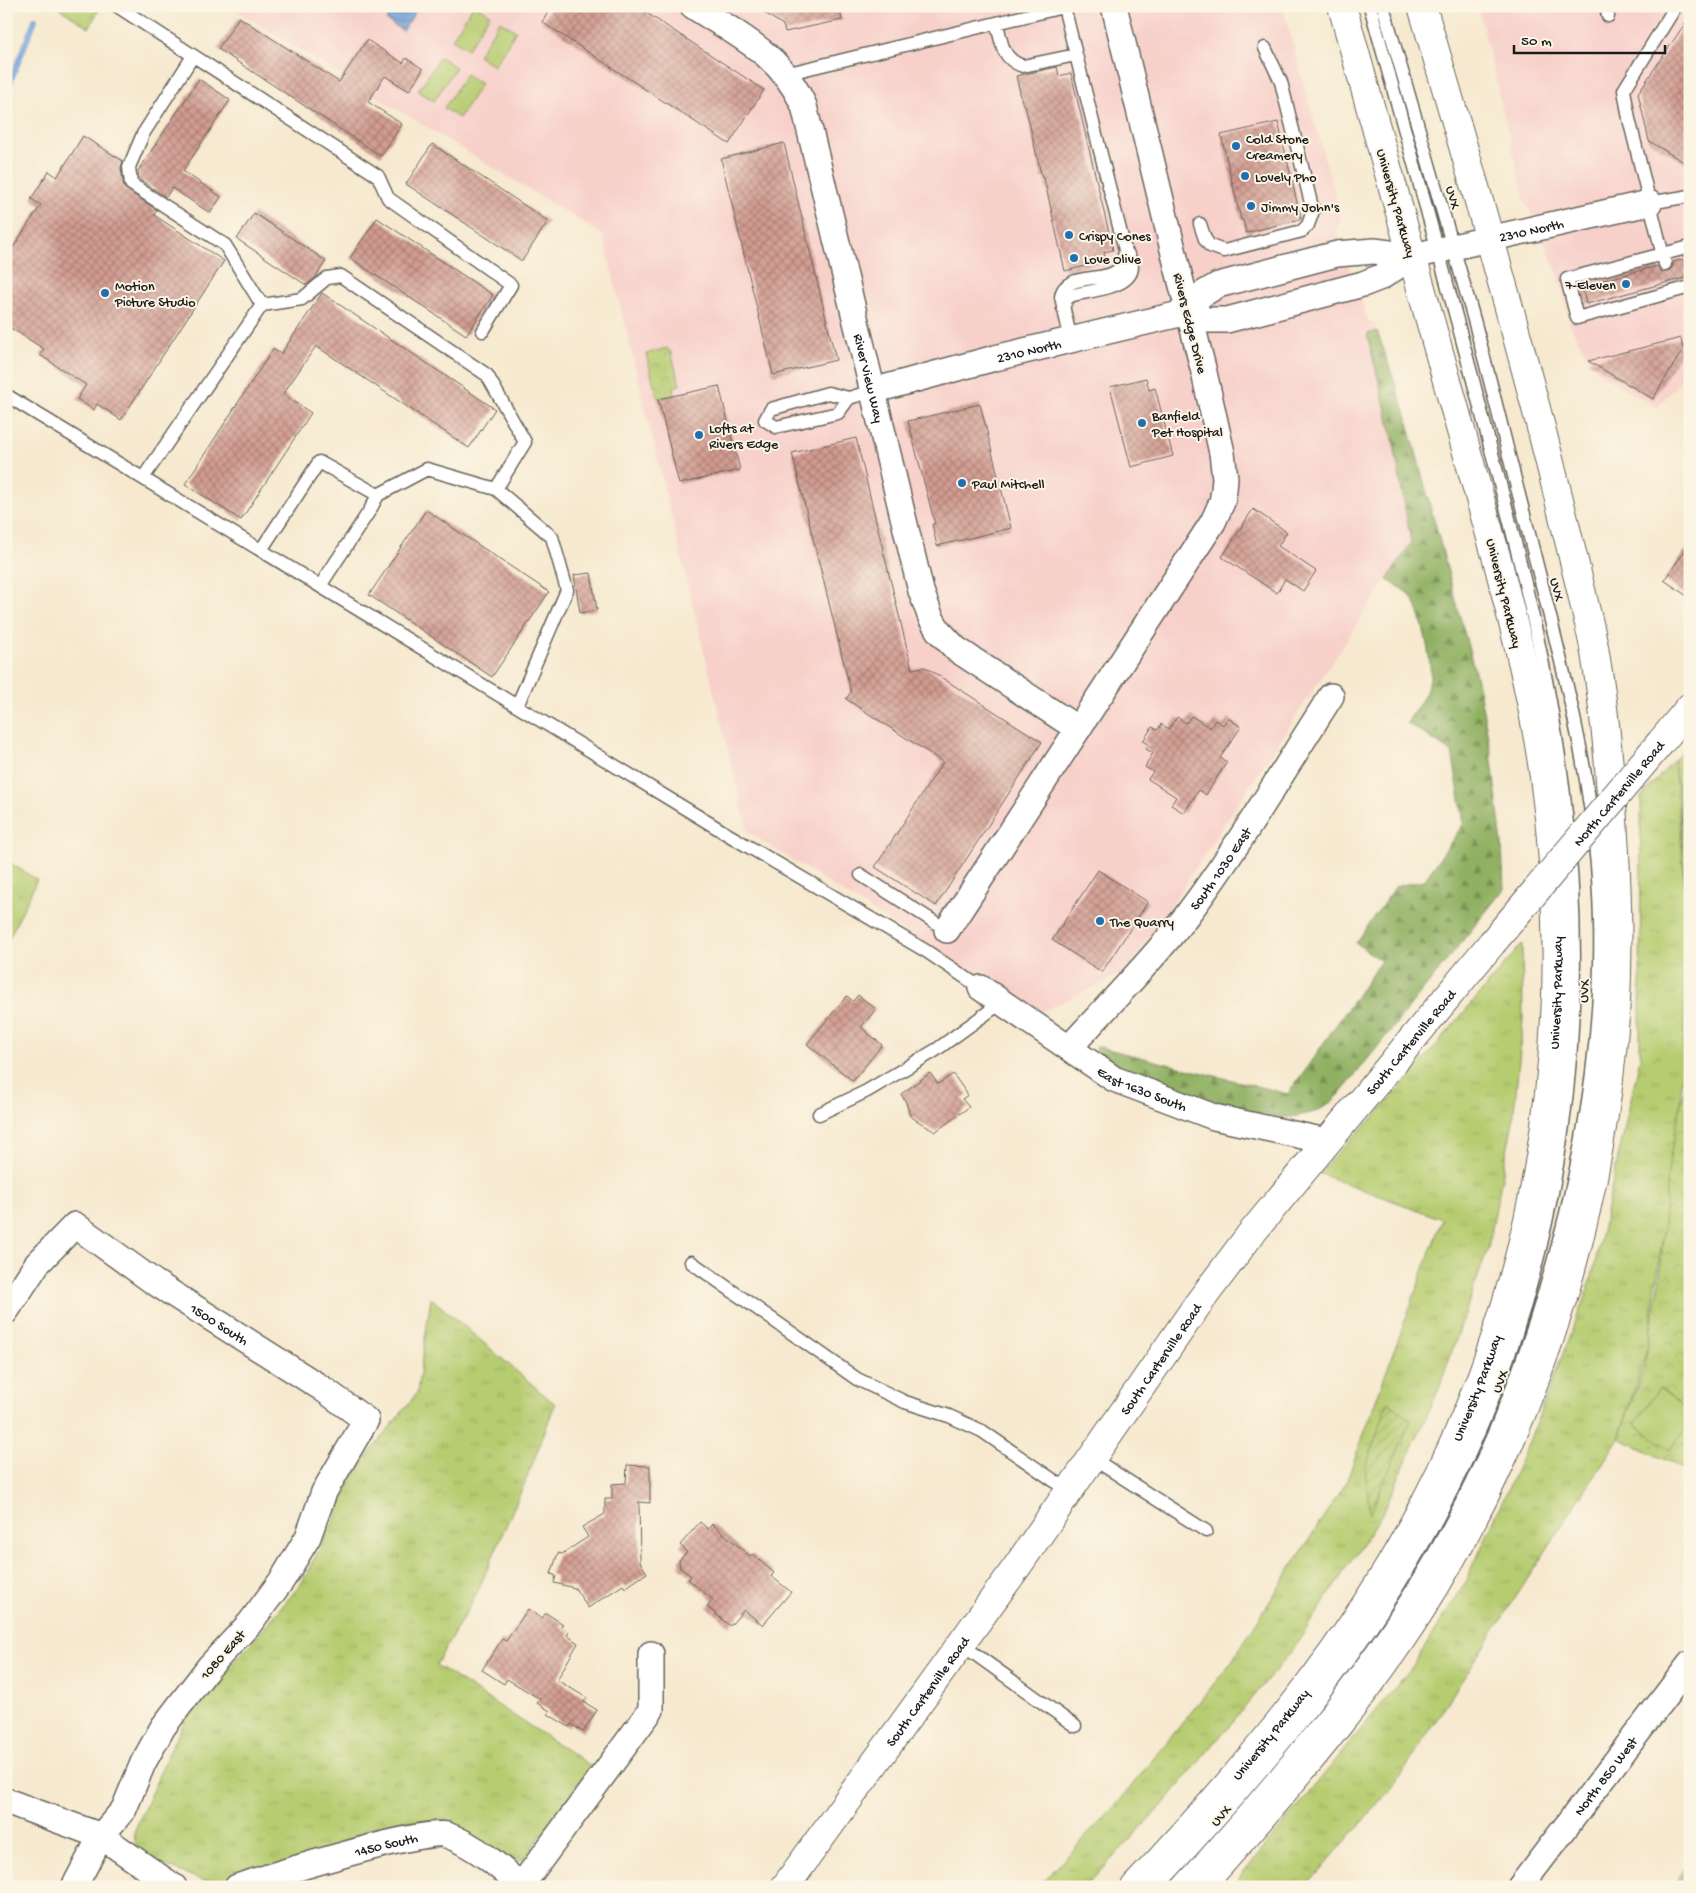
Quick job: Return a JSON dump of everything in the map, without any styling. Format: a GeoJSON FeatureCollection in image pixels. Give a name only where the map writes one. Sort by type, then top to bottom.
{"type":"FeatureCollection","features":[{"type":"Feature","properties":{"kind":"main road","name":"University Parkway"},"geometry":{"type":"LineString","coordinates":[[1135,1887],[1208,1806],[1312,1679],[1365,1606],[1403,1544],[1452,1448],[1492,1346],[1524,1244],[1538,1172],[1552,1074],[1557,956],[1552,845],[1538,737],[1515,632],[1413,256],[1342,6]]}},
{"type":"Feature","properties":{"kind":"main road"},"geometry":{"type":"LineString","coordinates":[[1200,1887],[1286,1789],[1354,1704],[1417,1616],[1472,1522],[1514,1433],[1551,1335],[1581,1230],[1603,1123],[1615,1013],[1618,909],[1613,815],[1603,709],[1595,650],[1530,382],[1422,6]]}},
{"type":"Feature","properties":{"kind":"main road","name":"North Carterville Road"},"geometry":{"type":"LineString","coordinates":[[1566,854],[1690,707]]}},
{"type":"Feature","properties":{"kind":"main road","name":"South Carterville Road"},"geometry":{"type":"LineString","coordinates":[[785,1887],[961,1644],[1198,1304],[1250,1235],[1326,1141],[1566,854]]}},
{"type":"Feature","properties":{"kind":"street","name":"River View Way"},"geometry":{"type":"LineString","coordinates":[[694,6],[771,58],[786,74],[798,93],[808,120],[921,591],[931,618],[938,630],[956,649],[1078,729]]}},
{"type":"Feature","properties":{"kind":"street","name":"Rivers Edge Drive"},"geometry":{"type":"LineString","coordinates":[[947,930],[1213,522],[1222,502],[1225,478],[1222,453],[1114,6]]}},
{"type":"Feature","properties":{"kind":"street","name":"2310 North"},"geometry":{"type":"LineString","coordinates":[[872,391],[1188,312],[1207,320],[1227,320],[1363,284],[1389,272],[1413,256],[1649,203]]}},
{"type":"Feature","properties":{"kind":"street","name":"2310 North"},"geometry":{"type":"LineString","coordinates":[[1188,312],[1201,295],[1218,285],[1337,254],[1374,251],[1413,256]]}},
{"type":"Feature","properties":{"kind":"street","name":"South 1030 East"},"geometry":{"type":"LineString","coordinates":[[1069,1048],[1144,967],[1187,915],[1222,866],[1331,696]]}},
{"type":"Feature","properties":{"kind":"street","name":"East 1630 South"},"geometry":{"type":"LineString","coordinates":[[981,988],[1114,1079],[1214,1117],[1326,1141]]}},
{"type":"Feature","properties":{"kind":"street","name":"1500 South"},"geometry":{"type":"LineString","coordinates":[[6,1311],[37,1264],[75,1225],[154,1282],[262,1349],[366,1420]]}},
{"type":"Feature","properties":{"kind":"street","name":"1080 East"},"geometry":{"type":"LineString","coordinates":[[74,1887],[101,1836],[124,1809],[143,1764],[163,1727],[210,1667],[250,1623],[282,1580],[308,1537],[324,1492],[366,1420]]}},
{"type":"Feature","properties":{"kind":"street"},"geometry":{"type":"LineString","coordinates":[[521,1887],[651,1710],[651,1654]]}},
{"type":"Feature","properties":{"kind":"street","name":"North 850 West"},"geometry":{"type":"LineString","coordinates":[[1520,1887],[1690,1664]]}},
{"type":"Feature","properties":{"kind":"street"},"geometry":{"type":"LineString","coordinates":[[6,1801],[101,1836],[174,1887]]}},
{"type":"Feature","properties":{"kind":"street","name":"1450 South"},"geometry":{"type":"LineString","coordinates":[[237,1887],[414,1837],[445,1834],[487,1856],[521,1887]]}},
{"type":"Feature","properties":{"kind":"lane"},"geometry":{"type":"LineString","coordinates":[[117,6],[378,176],[388,198],[511,285],[482,331]]}},
{"type":"Feature","properties":{"kind":"lane"},"geometry":{"type":"LineString","coordinates":[[1158,1887],[1227,1811],[1333,1681],[1391,1598],[1435,1522],[1477,1435],[1509,1352],[1538,1257],[1558,1168],[1570,1077],[1574,1012],[1573,902],[1564,791],[1544,674],[1524,579],[1446,248],[1370,6]]}},
{"type":"Feature","properties":{"kind":"lane","name":"UVX"},"geometry":{"type":"LineString","coordinates":[[1176,1887],[1262,1790],[1342,1689],[1404,1603],[1447,1531],[1471,1486],[1492,1440],[1518,1373],[1554,1260],[1583,1136],[1592,1079],[1597,1022],[1600,932],[1597,864],[1588,788],[1567,682],[1473,318],[1446,248],[1383,6]]}},
{"type":"Feature","properties":{"kind":"lane"},"geometry":{"type":"LineString","coordinates":[[1664,259],[1629,119],[1624,90],[1676,6]]}},
{"type":"Feature","properties":{"kind":"lane"},"geometry":{"type":"LineString","coordinates":[[786,74],[1065,7],[1125,250],[1122,265],[1114,273],[1070,283],[1061,294],[1071,340]]}},
{"type":"Feature","properties":{"kind":"lane"},"geometry":{"type":"LineString","coordinates":[[997,23],[1004,52],[1017,65],[1023,66],[1076,55]]}},
{"type":"Feature","properties":{"kind":"lane"},"geometry":{"type":"LineString","coordinates":[[1200,224],[1205,239],[1210,246],[1224,251],[1302,231],[1308,225],[1313,211],[1281,82],[1266,48]]}},
{"type":"Feature","properties":{"kind":"lane"},"geometry":{"type":"LineString","coordinates":[[193,56],[143,134],[129,168],[131,184],[225,246],[262,305]]}},
{"type":"Feature","properties":{"kind":"lane"},"geometry":{"type":"LineString","coordinates":[[1649,203],[1690,196]]}},
{"type":"Feature","properties":{"kind":"lane"},"geometry":{"type":"LineString","coordinates":[[1690,247],[1664,259],[1601,276],[1566,279],[1576,318],[1609,304],[1671,286],[1690,287]]}},
{"type":"Feature","properties":{"kind":"lane"},"geometry":{"type":"LineString","coordinates":[[143,478],[262,305],[302,299],[327,278],[341,276],[487,375],[525,442],[496,489]]}},
{"type":"Feature","properties":{"kind":"lane"},"geometry":{"type":"LineString","coordinates":[[848,398],[838,413],[776,427],[766,420],[771,410],[828,393],[848,398],[872,391]]}},
{"type":"Feature","properties":{"kind":"lane"},"geometry":{"type":"LineString","coordinates":[[6,396],[727,834],[926,951],[981,988]]}},
{"type":"Feature","properties":{"kind":"lane"},"geometry":{"type":"LineString","coordinates":[[261,550],[319,462],[378,495]]}},
{"type":"Feature","properties":{"kind":"lane"},"geometry":{"type":"LineString","coordinates":[[320,586],[378,495],[427,469],[496,489],[552,537],[567,590],[518,706]]}},
{"type":"Feature","properties":{"kind":"lane"},"geometry":{"type":"LineString","coordinates":[[861,875],[947,930]]}},
{"type":"Feature","properties":{"kind":"lane"},"geometry":{"type":"LineString","coordinates":[[819,1114],[867,1091],[936,1050],[1002,1002]]}},
{"type":"Feature","properties":{"kind":"lane"},"geometry":{"type":"LineString","coordinates":[[691,1262],[857,1379],[905,1402],[949,1416],[982,1432],[1069,1491]]}},
{"type":"Feature","properties":{"kind":"lane"},"geometry":{"type":"LineString","coordinates":[[1092,1458],[1206,1531]]}},
{"type":"Feature","properties":{"kind":"lane"},"geometry":{"type":"LineString","coordinates":[[961,1644],[1075,1726]]}},
{"type":"Feature","properties":{"kind":"shaded area"},"geometry":{"type":"Polygon","coordinates":[[[229,6],[1282,6],[1340,212],[1341,221],[1337,229],[1369,323],[1374,322],[1377,331],[1367,334],[1393,439],[1411,543],[1127,971],[1035,1015],[748,832],[603,235],[229,6]]]}},
{"type":"Feature","properties":{"kind":"shaded area"},"geometry":{"type":"Polygon","coordinates":[[[1478,6],[1690,6],[1690,369],[1657,408],[1596,371],[1570,325],[1559,276],[1524,199],[1478,6]]]}},
{"type":"Feature","properties":{"kind":"green space"},"geometry":{"type":"Polygon","coordinates":[[[56,6],[101,6],[89,28],[56,6]]]}},
{"type":"Feature","properties":{"kind":"green space"},"geometry":{"type":"Polygon","coordinates":[[[473,6],[477,6],[490,14],[468,49],[452,39],[473,6]]]}},
{"type":"Feature","properties":{"kind":"green space"},"geometry":{"type":"Polygon","coordinates":[[[500,21],[516,31],[494,66],[478,55],[500,21]]]}},
{"type":"Feature","properties":{"kind":"green space"},"geometry":{"type":"Polygon","coordinates":[[[440,57],[456,67],[434,101],[418,91],[440,57]]]}},
{"type":"Feature","properties":{"kind":"green space"},"geometry":{"type":"Polygon","coordinates":[[[466,74],[481,84],[459,118],[444,108],[466,74]]]}},
{"type":"Feature","properties":{"kind":"green space"},"geometry":{"type":"Polygon","coordinates":[[[1377,331],[1406,415],[1477,680],[1491,752],[1502,844],[1504,889],[1339,1095],[1328,1105],[1315,1112],[1293,1117],[1221,1108],[1139,1081],[1096,1053],[1095,1046],[1288,1094],[1381,961],[1356,943],[1396,886],[1424,881],[1464,823],[1452,752],[1407,723],[1424,697],[1430,679],[1430,662],[1419,613],[1412,598],[1387,580],[1411,543],[1393,439],[1367,334],[1377,331]]]}},
{"type":"Feature","properties":{"kind":"green space"},"geometry":{"type":"Polygon","coordinates":[[[667,348],[671,352],[680,385],[673,387],[674,395],[658,399],[646,354],[667,348]]]}},
{"type":"Feature","properties":{"kind":"green space"},"geometry":{"type":"Polygon","coordinates":[[[1690,742],[1690,945],[1679,797],[1674,760],[1690,742]]]}},
{"type":"Feature","properties":{"kind":"green space"},"geometry":{"type":"Polygon","coordinates":[[[1674,760],[1689,933],[1680,1108],[1648,1345],[1619,1438],[1396,1782],[1306,1887],[1232,1887],[1412,1667],[1466,1582],[1526,1449],[1591,1281],[1640,1058],[1641,797],[1674,760]]]}},
{"type":"Feature","properties":{"kind":"green space"},"geometry":{"type":"Polygon","coordinates":[[[6,860],[37,880],[6,945],[6,860]]]}},
{"type":"Feature","properties":{"kind":"green space"},"geometry":{"type":"Polygon","coordinates":[[[1522,944],[1523,1020],[1513,1121],[1488,1248],[1438,1391],[1382,1514],[1292,1651],[1160,1808],[1085,1887],[1038,1887],[1117,1804],[1230,1664],[1347,1480],[1442,1219],[1318,1173],[1389,1101],[1522,944]]]}},
{"type":"Feature","properties":{"kind":"green space"},"geometry":{"type":"Polygon","coordinates":[[[1690,967],[1690,1460],[1684,1469],[1619,1438],[1644,1366],[1659,1285],[1669,1162],[1684,1088],[1690,967]]]}},
{"type":"Feature","properties":{"kind":"green space"},"geometry":{"type":"Polygon","coordinates":[[[431,1298],[555,1404],[531,1468],[477,1593],[436,1665],[591,1766],[524,1859],[517,1860],[501,1855],[462,1832],[231,1878],[204,1881],[159,1863],[136,1847],[134,1832],[173,1743],[190,1712],[301,1584],[337,1515],[352,1479],[368,1455],[417,1393],[431,1298]]]}},
{"type":"Feature","properties":{"kind":"green space"},"geometry":{"type":"Polygon","coordinates":[[[1659,1388],[1690,1411],[1690,1422],[1670,1450],[1635,1424],[1659,1388]]]}},
{"type":"Feature","properties":{"kind":"green space"},"geometry":{"type":"Polygon","coordinates":[[[1388,1402],[1411,1420],[1370,1514],[1365,1469],[1388,1402]]]}},
{"type":"Feature","properties":{"kind":"green space"},"geometry":{"type":"Polygon","coordinates":[[[1690,1862],[1690,1887],[1672,1887],[1690,1862]]]}},
{"type":"Feature","properties":{"kind":"water"},"geometry":{"type":"Polygon","coordinates":[[[396,6],[419,6],[403,31],[386,20],[396,6]]]}},
{"type":"Feature","properties":{"kind":"building"},"geometry":{"type":"Polygon","coordinates":[[[552,6],[636,6],[764,90],[729,144],[542,22],[552,6]]]}},
{"type":"Feature","properties":{"kind":"building"},"geometry":{"type":"Polygon","coordinates":[[[754,6],[839,6],[842,20],[785,32],[783,25],[754,6]]]}},
{"type":"Feature","properties":{"kind":"building"},"geometry":{"type":"Polygon","coordinates":[[[1690,16],[1690,166],[1649,141],[1638,93],[1690,16]]]}},
{"type":"Feature","properties":{"kind":"building"},"geometry":{"type":"Polygon","coordinates":[[[239,17],[339,82],[367,40],[403,63],[406,58],[423,69],[409,91],[385,76],[368,102],[402,124],[381,156],[218,49],[239,17]]]}},
{"type":"Feature","properties":{"kind":"building"},"geometry":{"type":"Polygon","coordinates":[[[1057,67],[1059,76],[1071,73],[1113,250],[1104,252],[1106,261],[1065,271],[1044,178],[1042,178],[1025,105],[1023,105],[1016,76],[1057,67]]]}},
{"type":"Feature","properties":{"kind":"building"},"geometry":{"type":"Polygon","coordinates":[[[199,79],[230,100],[183,171],[221,197],[210,213],[172,188],[166,197],[139,179],[138,171],[199,79]]]}},
{"type":"Feature","properties":{"kind":"building"},"geometry":{"type":"Polygon","coordinates":[[[1278,122],[1301,219],[1246,233],[1243,220],[1241,220],[1221,135],[1278,122]]]}},
{"type":"Feature","properties":{"kind":"building","name":"Motion Picture Studio"},"geometry":{"type":"Polygon","coordinates":[[[83,136],[123,161],[121,168],[124,188],[157,210],[154,215],[224,261],[121,420],[97,404],[94,410],[77,399],[86,385],[40,355],[44,349],[6,325],[6,258],[41,205],[31,199],[49,171],[57,177],[83,136]]]}},
{"type":"Feature","properties":{"kind":"building"},"geometry":{"type":"Polygon","coordinates":[[[784,143],[836,360],[773,375],[721,159],[784,143]]]}},
{"type":"Feature","properties":{"kind":"building"},"geometry":{"type":"Polygon","coordinates":[[[432,144],[548,221],[522,261],[406,184],[432,144]]]}},
{"type":"Feature","properties":{"kind":"building"},"geometry":{"type":"Polygon","coordinates":[[[254,213],[326,261],[315,278],[306,285],[237,239],[254,213]]]}},
{"type":"Feature","properties":{"kind":"building"},"geometry":{"type":"Polygon","coordinates":[[[377,218],[493,295],[466,335],[350,258],[377,218]]]}},
{"type":"Feature","properties":{"kind":"building","name":"7-Eleven"},"geometry":{"type":"Polygon","coordinates":[[[1683,259],[1688,277],[1586,304],[1582,286],[1657,266],[1662,272],[1667,272],[1673,267],[1673,262],[1683,259]]]}},
{"type":"Feature","properties":{"kind":"building"},"geometry":{"type":"Polygon","coordinates":[[[322,293],[495,409],[469,448],[316,346],[283,394],[311,413],[241,520],[185,484],[273,349],[281,354],[322,293]]]}},
{"type":"Feature","properties":{"kind":"building"},"geometry":{"type":"Polygon","coordinates":[[[1681,338],[1683,349],[1653,399],[1588,361],[1681,338]]]}},
{"type":"Feature","properties":{"kind":"building","name":"Banfield Pet Hospital"},"geometry":{"type":"Polygon","coordinates":[[[1146,378],[1149,390],[1155,388],[1173,456],[1131,467],[1110,387],[1146,378]]]}},
{"type":"Feature","properties":{"kind":"building","name":"Lofts at Rivers Edge"},"geometry":{"type":"Polygon","coordinates":[[[719,386],[740,470],[679,484],[658,399],[719,386]]]}},
{"type":"Feature","properties":{"kind":"building","name":"Paul Mitchell"},"geometry":{"type":"Polygon","coordinates":[[[980,404],[1011,528],[937,546],[932,524],[935,524],[908,421],[980,404]]]}},
{"type":"Feature","properties":{"kind":"building"},"geometry":{"type":"Polygon","coordinates":[[[856,438],[912,669],[925,667],[1042,742],[936,906],[875,867],[943,762],[846,699],[851,692],[792,453],[856,438]]]}},
{"type":"Feature","properties":{"kind":"building"},"geometry":{"type":"Polygon","coordinates":[[[1253,509],[1287,532],[1278,546],[1316,571],[1303,591],[1285,579],[1277,593],[1222,557],[1253,509]]]}},
{"type":"Feature","properties":{"kind":"building"},"geometry":{"type":"Polygon","coordinates":[[[426,510],[549,592],[492,677],[369,595],[426,510]]]}},
{"type":"Feature","properties":{"kind":"building"},"geometry":{"type":"Polygon","coordinates":[[[1690,544],[1690,598],[1664,580],[1690,544]]]}},
{"type":"Feature","properties":{"kind":"building"},"geometry":{"type":"Polygon","coordinates":[[[591,573],[597,610],[580,613],[574,575],[591,573]]]}},
{"type":"Feature","properties":{"kind":"building"},"geometry":{"type":"Polygon","coordinates":[[[1191,716],[1210,728],[1215,720],[1223,725],[1228,718],[1241,727],[1220,758],[1227,762],[1206,795],[1199,790],[1184,813],[1171,805],[1176,797],[1148,779],[1153,772],[1145,767],[1153,753],[1146,749],[1149,744],[1143,741],[1152,727],[1158,730],[1161,724],[1169,729],[1177,717],[1186,723],[1191,716]]]}},
{"type":"Feature","properties":{"kind":"building","name":"The Quarry"},"geometry":{"type":"Polygon","coordinates":[[[1098,870],[1148,902],[1102,972],[1052,940],[1098,870]]]}},
{"type":"Feature","properties":{"kind":"building"},"geometry":{"type":"Polygon","coordinates":[[[858,995],[876,1009],[861,1027],[882,1045],[853,1081],[807,1044],[847,996],[853,1001],[858,995]]]}},
{"type":"Feature","properties":{"kind":"building"},"geometry":{"type":"Polygon","coordinates":[[[930,1073],[938,1084],[953,1074],[968,1095],[962,1099],[969,1107],[935,1132],[910,1116],[906,1102],[901,1094],[930,1073]]]}},
{"type":"Feature","properties":{"kind":"building"},"geometry":{"type":"Polygon","coordinates":[[[627,1465],[650,1466],[650,1503],[639,1502],[640,1562],[647,1573],[625,1588],[623,1585],[588,1608],[575,1588],[554,1583],[556,1576],[551,1574],[558,1553],[562,1554],[588,1537],[582,1527],[605,1514],[605,1499],[612,1499],[612,1484],[626,1483],[627,1465]]]}},
{"type":"Feature","properties":{"kind":"building"},"geometry":{"type":"Polygon","coordinates":[[[700,1522],[708,1529],[712,1524],[750,1556],[752,1554],[774,1573],[771,1576],[791,1592],[763,1625],[744,1610],[730,1626],[707,1607],[713,1600],[688,1579],[691,1576],[680,1568],[679,1560],[687,1552],[680,1545],[700,1522]]]}},
{"type":"Feature","properties":{"kind":"building"},"geometry":{"type":"Polygon","coordinates":[[[528,1609],[542,1618],[546,1613],[563,1624],[560,1626],[569,1632],[567,1635],[578,1643],[557,1680],[587,1698],[584,1702],[597,1710],[583,1732],[571,1724],[569,1727],[548,1714],[550,1711],[537,1703],[540,1699],[507,1679],[504,1684],[482,1670],[502,1639],[506,1641],[528,1609]]]}},
{"type":"Feature","properties":{"kind":"waterway"},"geometry":{"type":"LineString","coordinates":[[6,92],[35,20]]}},
{"type":"Feature","properties":{"kind":"waterway"},"geometry":{"type":"LineString","coordinates":[[1678,1887],[1690,1872]]}},
{"type":"Feature","properties":{"kind":"place","name":"Cold Stone Creamery"},"geometry":{"type":"Point","coordinates":[1236,146]}},
{"type":"Feature","properties":{"kind":"place","name":"Lovely Pho"},"geometry":{"type":"Point","coordinates":[1245,176]}},
{"type":"Feature","properties":{"kind":"place","name":"Jimmy John's"},"geometry":{"type":"Point","coordinates":[1251,206]}},
{"type":"Feature","properties":{"kind":"place","name":"Crispy Cones"},"geometry":{"type":"Point","coordinates":[1069,235]}},
{"type":"Feature","properties":{"kind":"place","name":"Love Olive"},"geometry":{"type":"Point","coordinates":[1074,258]}},
{"type":"Feature","properties":{"kind":"place","name":"7-Eleven"},"geometry":{"type":"Point","coordinates":[1626,284]}},
{"type":"Feature","properties":{"kind":"place","name":"Motion Picture Studio"},"geometry":{"type":"Point","coordinates":[105,293]}},
{"type":"Feature","properties":{"kind":"place","name":"Banfield Pet Hospital"},"geometry":{"type":"Point","coordinates":[1142,423]}},
{"type":"Feature","properties":{"kind":"place","name":"Lofts at Rivers Edge"},"geometry":{"type":"Point","coordinates":[699,435]}},
{"type":"Feature","properties":{"kind":"place","name":"Paul Mitchell"},"geometry":{"type":"Point","coordinates":[962,483]}},
{"type":"Feature","properties":{"kind":"place","name":"The Quarry"},"geometry":{"type":"Point","coordinates":[1100,921]}}]}
